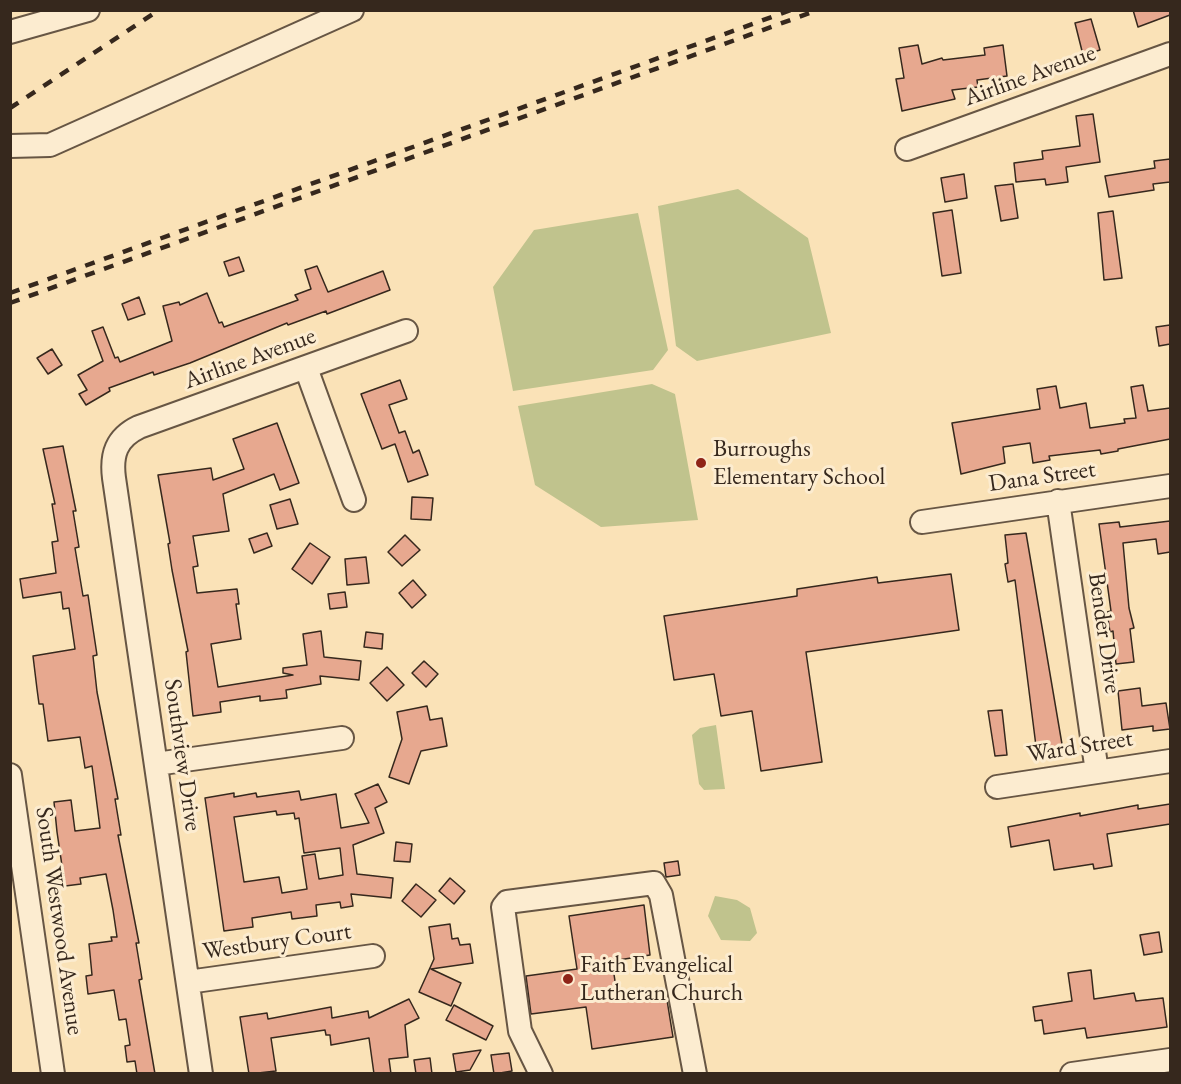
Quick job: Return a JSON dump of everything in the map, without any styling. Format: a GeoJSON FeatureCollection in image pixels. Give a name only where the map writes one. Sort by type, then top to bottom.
{"type":"FeatureCollection","features":[{"type":"Feature","properties":{"kind":"street"},"geometry":{"type":"LineString","coordinates":[[10,32],[88,10]]}},
{"type":"Feature","properties":{"kind":"street"},"geometry":{"type":"LineString","coordinates":[[10,146],[50,145],[352,10]]}},
{"type":"Feature","properties":{"kind":"street","name":"Airline Avenue"},"geometry":{"type":"LineString","coordinates":[[907,149],[1170,54]]}},
{"type":"Feature","properties":{"kind":"street","name":"Airline Avenue"},"geometry":{"type":"LineString","coordinates":[[117,445],[123,437],[139,427],[406,331]]}},
{"type":"Feature","properties":{"kind":"street"},"geometry":{"type":"LineString","coordinates":[[306,368],[354,500]]}},
{"type":"Feature","properties":{"kind":"street","name":"Southview Drive"},"geometry":{"type":"LineString","coordinates":[[117,445],[113,454],[114,478],[201,1074]]}},
{"type":"Feature","properties":{"kind":"street","name":"Dana Street"},"geometry":{"type":"LineString","coordinates":[[922,522],[1170,486]]}},
{"type":"Feature","properties":{"kind":"street","name":"Bender Drive"},"geometry":{"type":"LineString","coordinates":[[1058,501],[1097,772]]}},
{"type":"Feature","properties":{"kind":"street"},"geometry":{"type":"LineString","coordinates":[[156,764],[342,738]]}},
{"type":"Feature","properties":{"kind":"street","name":"Ward Street"},"geometry":{"type":"LineString","coordinates":[[997,787],[1170,761]]}},
{"type":"Feature","properties":{"kind":"street","name":"South Westwood Avenue"},"geometry":{"type":"LineString","coordinates":[[10,775],[53,1074]]}},
{"type":"Feature","properties":{"kind":"street"},"geometry":{"type":"LineString","coordinates":[[541,1074],[520,1031],[503,925],[503,907],[507,902],[654,883],[661,895],[695,1074]]}},
{"type":"Feature","properties":{"kind":"street","name":"Westbury Court"},"geometry":{"type":"LineString","coordinates":[[188,982],[373,956]]}},
{"type":"Feature","properties":{"kind":"street"},"geometry":{"type":"LineString","coordinates":[[1072,1074],[1134,1069],[1170,1060]]}},
{"type":"Feature","properties":{"kind":"green space"},"geometry":{"type":"Polygon","coordinates":[[[738,189],[808,238],[831,333],[697,361],[676,346],[658,206],[738,189]]]}},
{"type":"Feature","properties":{"kind":"green space"},"geometry":{"type":"Polygon","coordinates":[[[638,213],[668,350],[653,370],[513,391],[493,287],[534,230],[638,213]]]}},
{"type":"Feature","properties":{"kind":"green space"},"geometry":{"type":"Polygon","coordinates":[[[652,384],[675,394],[698,520],[601,527],[535,485],[518,406],[652,384]]]}},
{"type":"Feature","properties":{"kind":"green space"},"geometry":{"type":"Polygon","coordinates":[[[716,725],[725,789],[704,790],[699,784],[692,735],[700,728],[716,725]]]}},
{"type":"Feature","properties":{"kind":"green space"},"geometry":{"type":"Polygon","coordinates":[[[715,896],[737,900],[750,908],[757,933],[750,941],[721,940],[708,916],[715,896]]]}},
{"type":"Feature","properties":{"kind":"building"},"geometry":{"type":"Polygon","coordinates":[[[1133,10],[1170,10],[1170,15],[1138,27],[1133,10]]]}},
{"type":"Feature","properties":{"kind":"building"},"geometry":{"type":"Polygon","coordinates":[[[1091,19],[1100,50],[1083,55],[1075,23],[1091,19]]]}},
{"type":"Feature","properties":{"kind":"building"},"geometry":{"type":"Polygon","coordinates":[[[918,45],[922,64],[942,58],[943,60],[985,55],[984,48],[1003,45],[1007,76],[977,80],[978,87],[952,90],[955,99],[902,111],[896,79],[904,78],[899,48],[918,45]]]}},
{"type":"Feature","properties":{"kind":"building"},"geometry":{"type":"Polygon","coordinates":[[[1093,114],[1100,162],[1066,167],[1068,182],[1046,185],[1045,179],[1016,182],[1014,163],[1043,159],[1042,151],[1080,146],[1076,116],[1093,114]]]}},
{"type":"Feature","properties":{"kind":"building"},"geometry":{"type":"Polygon","coordinates":[[[1170,159],[1170,182],[1153,184],[1154,190],[1109,197],[1105,176],[1155,168],[1154,161],[1170,159]]]}},
{"type":"Feature","properties":{"kind":"building"},"geometry":{"type":"Polygon","coordinates":[[[964,174],[967,198],[945,202],[941,178],[964,174]]]}},
{"type":"Feature","properties":{"kind":"building"},"geometry":{"type":"Polygon","coordinates":[[[1013,184],[1018,218],[1001,221],[995,186],[1013,184]]]}},
{"type":"Feature","properties":{"kind":"building"},"geometry":{"type":"Polygon","coordinates":[[[952,210],[961,273],[942,276],[933,213],[952,210]]]}},
{"type":"Feature","properties":{"kind":"building"},"geometry":{"type":"Polygon","coordinates":[[[1113,211],[1122,278],[1104,280],[1098,213],[1113,211]]]}},
{"type":"Feature","properties":{"kind":"building"},"geometry":{"type":"Polygon","coordinates":[[[239,257],[244,271],[229,276],[224,262],[239,257]]]}},
{"type":"Feature","properties":{"kind":"building"},"geometry":{"type":"Polygon","coordinates":[[[317,266],[328,292],[383,271],[390,290],[327,314],[326,311],[288,325],[287,323],[190,363],[154,375],[153,372],[109,388],[110,391],[86,405],[79,394],[87,390],[78,375],[103,361],[92,331],[103,327],[115,358],[118,357],[120,362],[172,341],[163,306],[179,302],[180,305],[207,293],[219,323],[222,322],[224,327],[298,300],[295,295],[311,289],[305,270],[317,266]]]}},
{"type":"Feature","properties":{"kind":"building"},"geometry":{"type":"Polygon","coordinates":[[[139,297],[145,314],[128,320],[122,304],[139,297]]]}},
{"type":"Feature","properties":{"kind":"building"},"geometry":{"type":"Polygon","coordinates":[[[1170,325],[1170,344],[1159,346],[1156,327],[1170,325]]]}},
{"type":"Feature","properties":{"kind":"building"},"geometry":{"type":"Polygon","coordinates":[[[52,349],[62,365],[48,374],[37,358],[52,349]]]}},
{"type":"Feature","properties":{"kind":"building"},"geometry":{"type":"Polygon","coordinates":[[[400,380],[407,399],[389,405],[399,433],[405,431],[413,453],[419,450],[428,475],[408,482],[395,444],[382,449],[361,394],[400,380]]]}},
{"type":"Feature","properties":{"kind":"building"},"geometry":{"type":"Polygon","coordinates":[[[1143,385],[1148,411],[1170,408],[1170,439],[1101,454],[1100,450],[1049,456],[1050,460],[1033,463],[1030,443],[1003,447],[1005,463],[961,474],[952,423],[1040,409],[1037,389],[1056,386],[1060,408],[1086,403],[1090,428],[1125,423],[1124,419],[1136,418],[1131,387],[1143,385]]]}},
{"type":"Feature","properties":{"kind":"building"},"geometry":{"type":"Polygon","coordinates":[[[277,423],[299,483],[280,490],[274,474],[223,494],[229,531],[193,536],[198,566],[193,567],[197,593],[237,589],[239,604],[236,604],[241,639],[211,644],[218,687],[293,675],[283,673],[283,668],[307,665],[303,634],[321,631],[324,657],[361,661],[359,680],[320,676],[321,684],[286,690],[287,698],[260,701],[260,696],[220,702],[221,712],[193,716],[186,652],[188,651],[172,570],[168,544],[170,543],[158,475],[211,468],[213,480],[244,469],[233,439],[277,423]]]}},
{"type":"Feature","properties":{"kind":"building"},"geometry":{"type":"Polygon","coordinates":[[[63,446],[76,511],[73,511],[79,547],[75,548],[83,596],[88,595],[97,655],[93,656],[97,692],[118,799],[115,799],[121,835],[118,835],[139,943],[136,943],[142,979],[139,980],[155,1074],[137,1074],[135,1061],[127,1062],[125,1046],[130,1045],[126,1019],[119,1020],[114,990],[88,994],[86,976],[92,975],[89,944],[112,941],[111,937],[117,937],[113,910],[106,874],[80,878],[81,884],[65,886],[57,832],[54,802],[71,800],[75,831],[100,828],[92,766],[85,768],[80,737],[48,741],[43,704],[39,704],[33,656],[75,649],[69,608],[63,609],[61,592],[23,598],[20,579],[56,573],[52,542],[58,541],[52,504],[55,504],[43,449],[63,446]]]}},
{"type":"Feature","properties":{"kind":"building"},"geometry":{"type":"Polygon","coordinates":[[[412,497],[433,498],[431,520],[411,519],[412,497]]]}},
{"type":"Feature","properties":{"kind":"building"},"geometry":{"type":"Polygon","coordinates":[[[290,499],[298,524],[277,529],[270,505],[290,499]]]}},
{"type":"Feature","properties":{"kind":"building"},"geometry":{"type":"Polygon","coordinates":[[[1170,521],[1170,552],[1158,554],[1156,539],[1123,543],[1129,608],[1134,628],[1130,629],[1134,662],[1116,664],[1113,631],[1110,632],[1107,612],[1111,611],[1099,524],[1119,522],[1120,527],[1170,521]]]}},
{"type":"Feature","properties":{"kind":"building"},"geometry":{"type":"Polygon","coordinates":[[[267,533],[272,546],[254,553],[249,539],[267,533]]]}},
{"type":"Feature","properties":{"kind":"building"},"geometry":{"type":"Polygon","coordinates":[[[1026,533],[1063,750],[1037,754],[1015,580],[1008,582],[1005,564],[1008,563],[1005,535],[1026,533]]]}},
{"type":"Feature","properties":{"kind":"building"},"geometry":{"type":"Polygon","coordinates":[[[405,535],[420,550],[402,566],[388,552],[405,535]]]}},
{"type":"Feature","properties":{"kind":"building"},"geometry":{"type":"Polygon","coordinates":[[[310,543],[330,557],[312,584],[292,569],[310,543]]]}},
{"type":"Feature","properties":{"kind":"building"},"geometry":{"type":"Polygon","coordinates":[[[366,557],[369,583],[347,585],[345,559],[366,557]]]}},
{"type":"Feature","properties":{"kind":"building"},"geometry":{"type":"Polygon","coordinates":[[[951,574],[959,630],[806,652],[822,762],[761,771],[752,711],[721,716],[714,674],[674,680],[664,616],[797,596],[797,589],[877,577],[878,583],[951,574]]]}},
{"type":"Feature","properties":{"kind":"building"},"geometry":{"type":"Polygon","coordinates":[[[413,580],[426,595],[412,608],[399,593],[413,580]]]}},
{"type":"Feature","properties":{"kind":"building"},"geometry":{"type":"Polygon","coordinates":[[[345,592],[347,607],[330,609],[328,594],[345,592]]]}},
{"type":"Feature","properties":{"kind":"building"},"geometry":{"type":"Polygon","coordinates":[[[366,632],[383,634],[382,649],[364,647],[366,632]]]}},
{"type":"Feature","properties":{"kind":"building"},"geometry":{"type":"Polygon","coordinates":[[[424,661],[438,674],[426,687],[412,673],[424,661]]]}},
{"type":"Feature","properties":{"kind":"building"},"geometry":{"type":"Polygon","coordinates":[[[387,667],[404,685],[387,701],[370,683],[387,667]]]}},
{"type":"Feature","properties":{"kind":"building"},"geometry":{"type":"Polygon","coordinates":[[[1140,688],[1142,706],[1166,703],[1170,729],[1153,731],[1153,726],[1122,730],[1118,691],[1140,688]]]}},
{"type":"Feature","properties":{"kind":"building"},"geometry":{"type":"Polygon","coordinates":[[[427,706],[430,720],[442,718],[447,746],[421,751],[409,784],[389,777],[402,739],[397,712],[427,706]]]}},
{"type":"Feature","properties":{"kind":"building"},"geometry":{"type":"Polygon","coordinates":[[[1002,710],[1007,755],[995,756],[988,711],[1002,710]]]}},
{"type":"Feature","properties":{"kind":"building"},"geometry":{"type":"Polygon","coordinates":[[[378,784],[387,802],[375,808],[384,833],[353,845],[357,874],[393,878],[391,898],[351,894],[353,906],[341,908],[340,902],[316,905],[317,916],[292,919],[291,912],[252,918],[253,927],[224,931],[205,798],[234,793],[234,797],[256,793],[257,797],[299,791],[301,800],[336,794],[341,828],[369,823],[355,794],[378,784]],[[276,811],[234,817],[244,882],[279,877],[282,893],[307,889],[302,856],[315,854],[319,879],[343,875],[340,848],[304,853],[299,818],[295,819],[294,813],[277,815],[276,811]]]}},
{"type":"Feature","properties":{"kind":"building"},"geometry":{"type":"Polygon","coordinates":[[[1170,804],[1170,824],[1107,834],[1112,866],[1094,869],[1093,864],[1054,870],[1049,840],[1011,847],[1008,827],[1080,813],[1080,816],[1138,805],[1138,809],[1170,804]]]}},
{"type":"Feature","properties":{"kind":"building"},"geometry":{"type":"Polygon","coordinates":[[[396,842],[412,844],[410,862],[394,861],[396,842]]]}},
{"type":"Feature","properties":{"kind":"building"},"geometry":{"type":"Polygon","coordinates":[[[678,861],[680,875],[666,877],[664,863],[678,861]]]}},
{"type":"Feature","properties":{"kind":"building"},"geometry":{"type":"Polygon","coordinates":[[[450,878],[465,891],[454,904],[439,891],[450,878]]]}},
{"type":"Feature","properties":{"kind":"building"},"geometry":{"type":"Polygon","coordinates":[[[416,884],[436,900],[421,917],[402,901],[416,884]]]}},
{"type":"Feature","properties":{"kind":"building","name":"Faith Evangelical Lutheran Church"},"geometry":{"type":"Polygon","coordinates":[[[644,905],[650,955],[612,961],[618,1001],[666,994],[673,1037],[592,1049],[586,1007],[531,1014],[526,976],[577,969],[569,916],[644,905]]]}},
{"type":"Feature","properties":{"kind":"building"},"geometry":{"type":"Polygon","coordinates":[[[450,924],[452,939],[458,938],[460,945],[470,944],[473,963],[431,969],[461,983],[451,1006],[419,992],[434,959],[429,927],[450,924]]]}},
{"type":"Feature","properties":{"kind":"building"},"geometry":{"type":"Polygon","coordinates":[[[1159,932],[1162,952],[1144,955],[1140,935],[1159,932]]]}},
{"type":"Feature","properties":{"kind":"building"},"geometry":{"type":"Polygon","coordinates":[[[1091,970],[1094,999],[1134,993],[1136,1001],[1163,998],[1167,1027],[1087,1038],[1085,1028],[1044,1034],[1042,1020],[1035,1021],[1033,1007],[1072,1001],[1068,973],[1091,970]]]}},
{"type":"Feature","properties":{"kind":"building"},"geometry":{"type":"Polygon","coordinates":[[[409,999],[419,1018],[405,1025],[408,1057],[389,1059],[391,1074],[374,1074],[369,1038],[331,1045],[330,1035],[326,1035],[325,1030],[271,1038],[276,1071],[249,1074],[240,1017],[267,1013],[268,1019],[331,1007],[332,1018],[368,1011],[369,1018],[409,999]]]}},
{"type":"Feature","properties":{"kind":"building"},"geometry":{"type":"Polygon","coordinates":[[[454,1005],[493,1026],[486,1040],[446,1020],[454,1005]]]}},
{"type":"Feature","properties":{"kind":"building"},"geometry":{"type":"Polygon","coordinates":[[[481,1050],[470,1070],[456,1072],[453,1054],[481,1050]]]}},
{"type":"Feature","properties":{"kind":"building"},"geometry":{"type":"Polygon","coordinates":[[[509,1053],[512,1071],[494,1074],[491,1055],[509,1053]]]}},
{"type":"Feature","properties":{"kind":"building"},"geometry":{"type":"Polygon","coordinates":[[[430,1058],[432,1074],[416,1074],[414,1060],[430,1058]]]}},
{"type":"Feature","properties":{"kind":"railway"},"geometry":{"type":"LineString","coordinates":[[10,108],[159,10]]}},
{"type":"Feature","properties":{"kind":"railway"},"geometry":{"type":"LineString","coordinates":[[10,293],[791,10]]}},
{"type":"Feature","properties":{"kind":"railway"},"geometry":{"type":"LineString","coordinates":[[10,303],[818,10]]}},
{"type":"Feature","properties":{"kind":"place","name":"Burroughs Elementary School"},"geometry":{"type":"Point","coordinates":[701,463]}},
{"type":"Feature","properties":{"kind":"place","name":"Faith Evangelical Lutheran Church"},"geometry":{"type":"Point","coordinates":[568,979]}}]}
